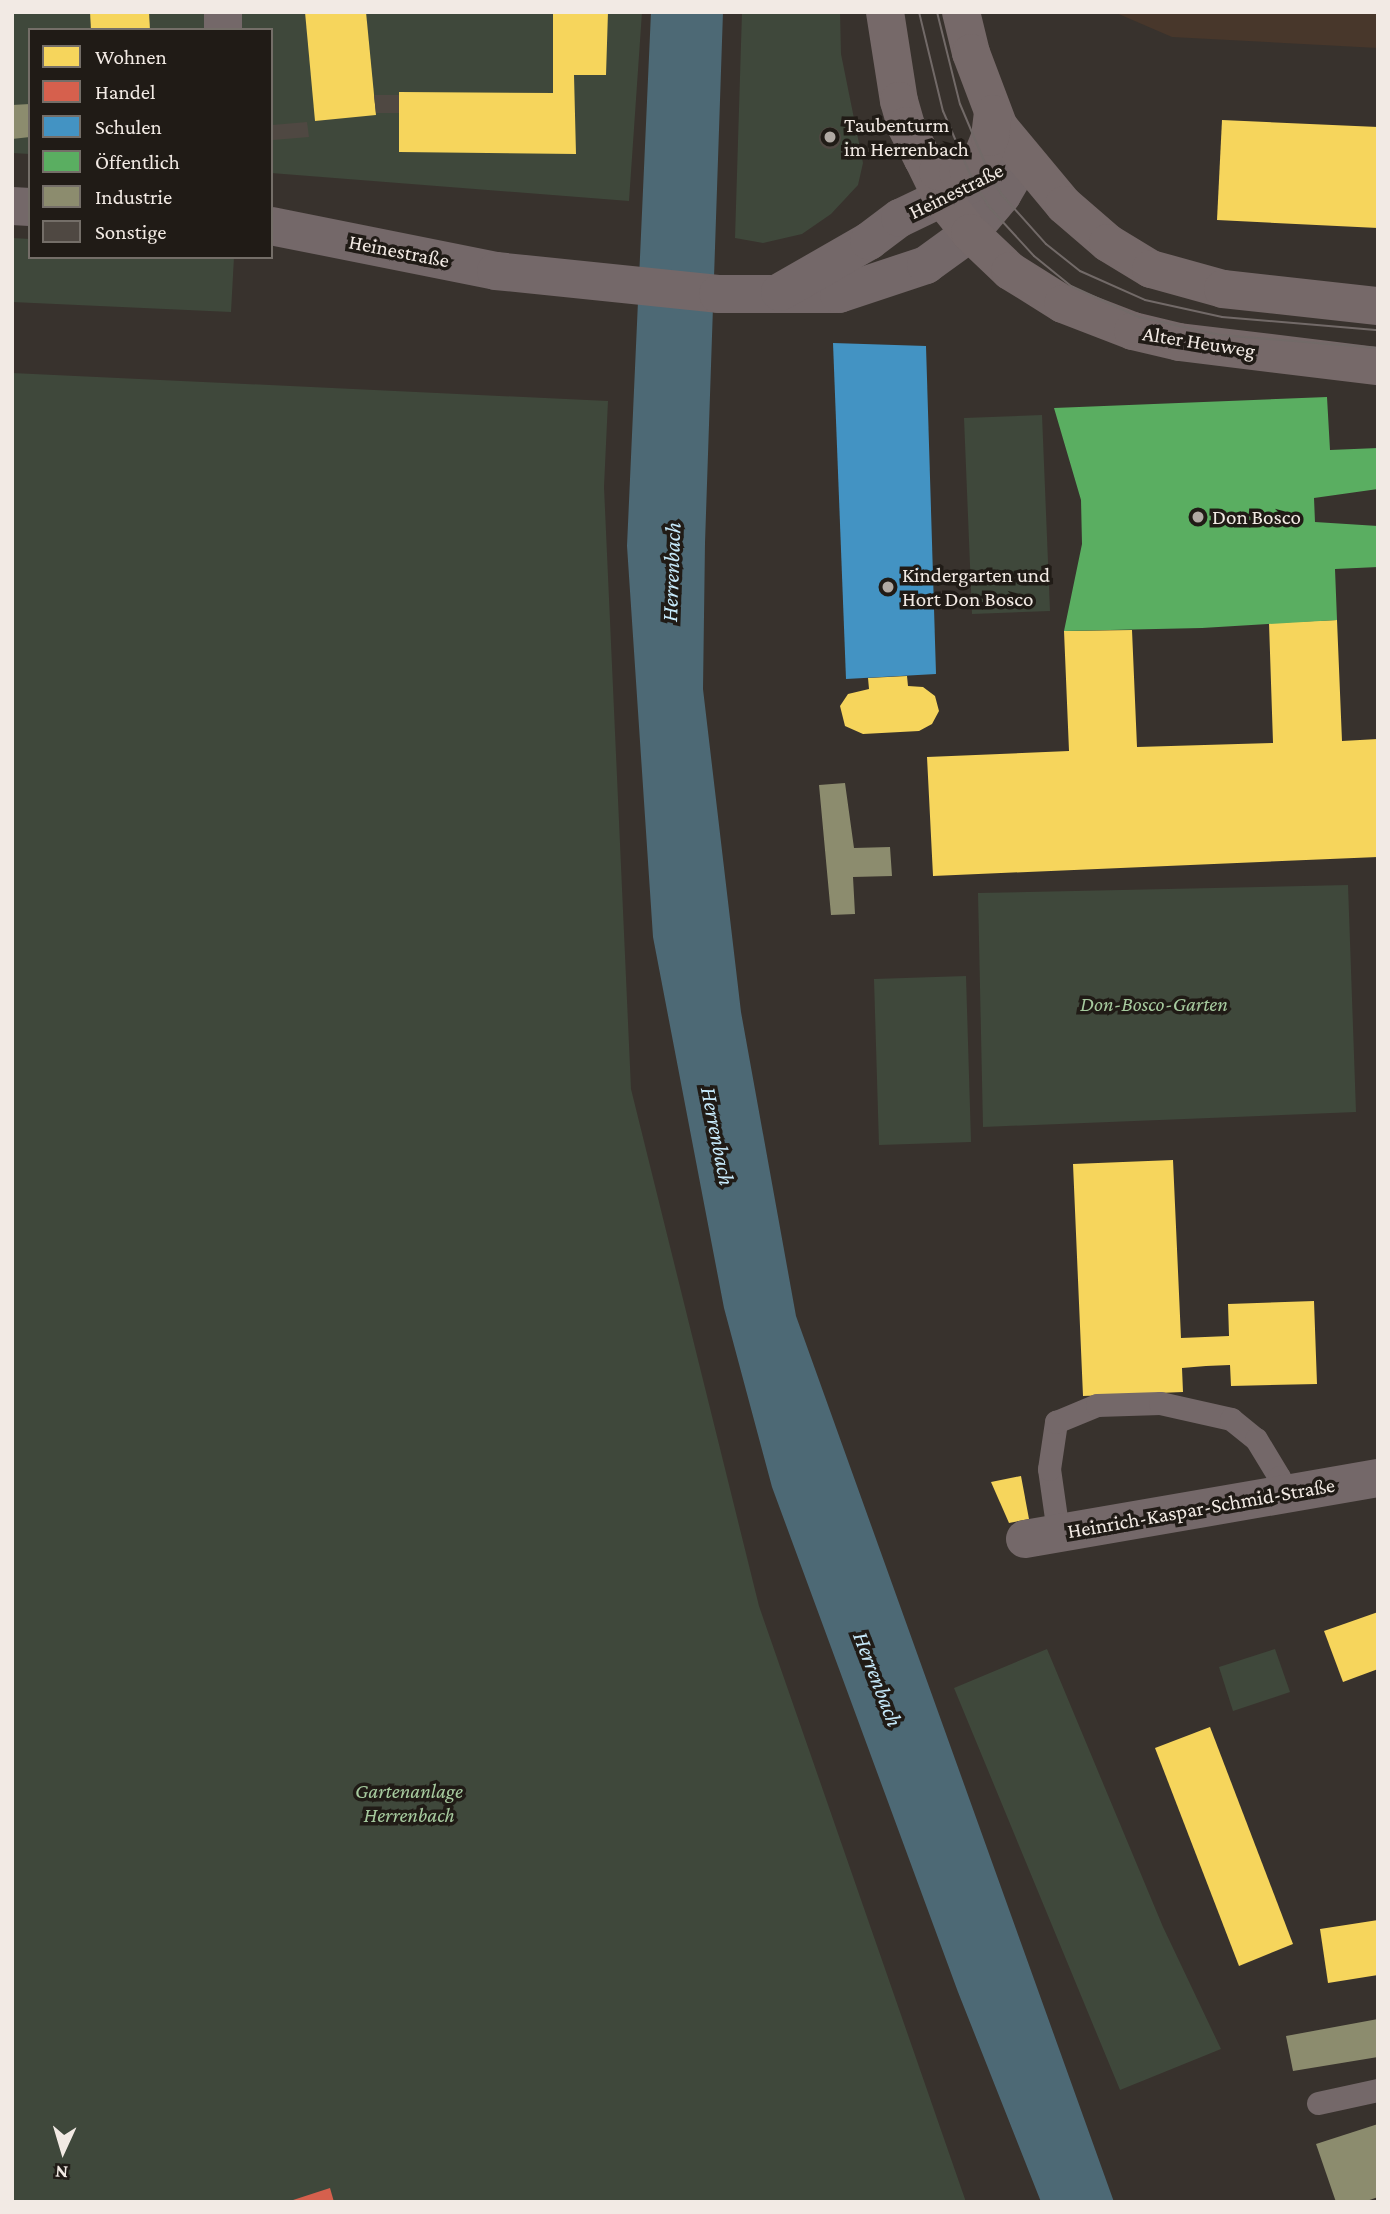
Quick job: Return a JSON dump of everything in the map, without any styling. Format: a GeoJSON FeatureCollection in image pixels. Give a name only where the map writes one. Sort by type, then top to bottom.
{"type":"FeatureCollection","features":[{"type":"Feature","properties":{"kind":"street","name":"Alter Heuweg"},"geometry":{"type":"LineString","coordinates":[[885,12],[906,126],[942,198],[970,233],[1010,271],[1063,304],[1133,331],[1179,342],[1378,366]]}},
{"type":"Feature","properties":{"kind":"street"},"geometry":{"type":"LineString","coordinates":[[961,12],[971,53],[999,127],[1070,211],[1108,243],[1151,269],[1223,289],[1378,306]]}},
{"type":"Feature","properties":{"kind":"street"},"geometry":{"type":"LineString","coordinates":[[923,159],[937,171],[958,173],[968,170],[982,157],[990,137],[993,114]]}},
{"type":"Feature","properties":{"kind":"street","name":"Heinestraße"},"geometry":{"type":"LineString","coordinates":[[778,293],[869,241],[900,218],[1024,159]]}},
{"type":"Feature","properties":{"kind":"street","name":"Heinestraße"},"geometry":{"type":"LineString","coordinates":[[273,226],[496,271],[718,294],[839,294],[926,265],[970,233],[1002,195],[1024,159]]}},
{"type":"Feature","properties":{"kind":"street","name":"Heinrich-Kaspar-Schmid-Straße"},"geometry":{"type":"LineString","coordinates":[[1042,1536],[1378,1478]]}},
{"type":"Feature","properties":{"kind":"lane"},"geometry":{"type":"LineString","coordinates":[[1042,1536],[1056,1422],[1097,1405],[1160,1402],[1231,1419],[1256,1440],[1279,1477],[1285,1494]]}},
{"type":"Feature","properties":{"kind":"lane"},"geometry":{"type":"LineString","coordinates":[[1318,2103],[1378,2090]]}},
{"type":"Feature","properties":{"kind":"shaded area"},"geometry":{"type":"Polygon","coordinates":[[[1114,12],[1378,12],[1378,48],[1172,37],[1114,12]]]}},
{"type":"Feature","properties":{"kind":"green space"},"geometry":{"type":"Polygon","coordinates":[[[12,12],[642,12],[629,201],[273,173],[273,28],[28,28],[28,154],[12,153],[12,12]]]}},
{"type":"Feature","properties":{"kind":"green space"},"geometry":{"type":"Polygon","coordinates":[[[742,12],[840,12],[841,54],[863,163],[858,185],[831,214],[802,234],[763,243],[735,238],[742,12]]]}},
{"type":"Feature","properties":{"kind":"green space"},"geometry":{"type":"Polygon","coordinates":[[[12,238],[28,239],[28,259],[234,259],[231,312],[12,302],[12,238]]]}},
{"type":"Feature","properties":{"kind":"green space","name":"Gartenanlage Herrenbach"},"geometry":{"type":"Polygon","coordinates":[[[12,373],[608,401],[604,487],[631,1089],[759,1606],[966,2202],[12,2202],[12,373]]]}},
{"type":"Feature","properties":{"kind":"green space"},"geometry":{"type":"Polygon","coordinates":[[[1042,415],[1050,611],[972,614],[964,418],[1042,415]]]}},
{"type":"Feature","properties":{"kind":"green space","name":"Don-Bosco-Garten"},"geometry":{"type":"Polygon","coordinates":[[[1348,885],[1356,1112],[983,1127],[978,893],[1348,885]]]}},
{"type":"Feature","properties":{"kind":"green space"},"geometry":{"type":"Polygon","coordinates":[[[966,976],[971,1142],[879,1145],[874,979],[966,976]]]}},
{"type":"Feature","properties":{"kind":"green space"},"geometry":{"type":"Polygon","coordinates":[[[1047,1649],[1163,1927],[1221,2049],[1120,2090],[954,1688],[1047,1649]]]}},
{"type":"Feature","properties":{"kind":"green space"},"geometry":{"type":"Polygon","coordinates":[[[1275,1649],[1290,1692],[1233,1711],[1219,1667],[1275,1649]]]}},
{"type":"Feature","properties":{"kind":"water","name":"Herrenbach"},"geometry":{"type":"Polygon","coordinates":[[[651,12],[723,12],[705,543],[703,689],[741,1012],[796,1316],[1114,2202],[1041,2202],[958,1992],[772,1487],[724,1308],[653,937],[627,546],[651,12]]]}},
{"type":"Feature","properties":{"kind":"building: Wohnen"},"geometry":{"type":"Polygon","coordinates":[[[90,12],[149,12],[150,28],[91,28],[90,12]]]}},
{"type":"Feature","properties":{"kind":"building: Wohnen"},"geometry":{"type":"Polygon","coordinates":[[[305,12],[366,12],[376,115],[315,121],[305,12]]]}},
{"type":"Feature","properties":{"kind":"building: Wohnen"},"geometry":{"type":"Polygon","coordinates":[[[553,12],[608,12],[606,75],[574,75],[576,154],[399,152],[399,92],[553,93],[553,12]]]}},
{"type":"Feature","properties":{"kind":"building: Wohnen"},"geometry":{"type":"Polygon","coordinates":[[[1222,120],[1378,127],[1378,228],[1217,220],[1222,120]]]}},
{"type":"Feature","properties":{"kind":"building: Wohnen"},"geometry":{"type":"Polygon","coordinates":[[[1337,620],[1342,741],[1378,739],[1378,857],[933,876],[927,757],[1069,751],[1064,631],[1132,630],[1137,747],[1273,743],[1269,623],[1337,620]]]}},
{"type":"Feature","properties":{"kind":"building: Wohnen"},"geometry":{"type":"Polygon","coordinates":[[[907,676],[908,686],[923,687],[935,696],[939,711],[932,724],[919,731],[863,734],[845,726],[840,706],[848,694],[869,689],[868,678],[907,676]]]}},
{"type":"Feature","properties":{"kind":"building: Wohnen"},"geometry":{"type":"Polygon","coordinates":[[[1173,1160],[1181,1338],[1229,1336],[1228,1304],[1314,1301],[1317,1384],[1231,1386],[1230,1365],[1206,1366],[1182,1368],[1183,1392],[1083,1396],[1073,1164],[1173,1160]]]}},
{"type":"Feature","properties":{"kind":"building: Wohnen"},"geometry":{"type":"Polygon","coordinates":[[[1021,1476],[1029,1519],[1009,1523],[991,1482],[1021,1476]]]}},
{"type":"Feature","properties":{"kind":"building: Wohnen"},"geometry":{"type":"Polygon","coordinates":[[[1378,1612],[1378,1669],[1343,1682],[1324,1631],[1378,1612]]]}},
{"type":"Feature","properties":{"kind":"building: Wohnen"},"geometry":{"type":"Polygon","coordinates":[[[1210,1727],[1293,1944],[1239,1966],[1155,1748],[1210,1727]]]}},
{"type":"Feature","properties":{"kind":"building: Wohnen"},"geometry":{"type":"Polygon","coordinates":[[[1378,1920],[1378,1975],[1328,1983],[1320,1929],[1378,1920]]]}},
{"type":"Feature","properties":{"kind":"building: Handel"},"geometry":{"type":"Polygon","coordinates":[[[330,2188],[334,2202],[290,2202],[290,2201],[330,2188]]]}},
{"type":"Feature","properties":{"kind":"building: Schulen","name":"Kindergarten und Hort Don Bosco"},"geometry":{"type":"Polygon","coordinates":[[[833,343],[926,346],[936,674],[846,679],[833,343]]]}},
{"type":"Feature","properties":{"kind":"building: Öffentlich","name":"Don Bosco"},"geometry":{"type":"Polygon","coordinates":[[[1327,397],[1330,450],[1378,448],[1378,489],[1314,498],[1315,522],[1378,526],[1378,567],[1335,569],[1337,620],[1202,628],[1064,631],[1082,544],[1081,500],[1054,408],[1327,397]]]}},
{"type":"Feature","properties":{"kind":"building: Industrie"},"geometry":{"type":"Polygon","coordinates":[[[28,104],[28,137],[12,139],[12,105],[28,104]]]}},
{"type":"Feature","properties":{"kind":"building: Industrie"},"geometry":{"type":"Polygon","coordinates":[[[845,783],[854,848],[890,847],[892,876],[853,877],[855,914],[831,915],[819,785],[845,783]]]}},
{"type":"Feature","properties":{"kind":"building: Industrie"},"geometry":{"type":"Polygon","coordinates":[[[1378,2019],[1378,2057],[1293,2071],[1286,2036],[1378,2019]]]}},
{"type":"Feature","properties":{"kind":"building: Industrie"},"geometry":{"type":"Polygon","coordinates":[[[1378,2124],[1378,2197],[1364,2202],[1336,2202],[1316,2144],[1378,2124]]]}},
{"type":"Feature","properties":{"kind":"building: Sonstige"},"geometry":{"type":"Polygon","coordinates":[[[374,95],[399,95],[399,113],[376,113],[374,95]]]}},
{"type":"Feature","properties":{"kind":"building: Sonstige"},"geometry":{"type":"Polygon","coordinates":[[[307,122],[309,137],[273,140],[273,125],[307,122]]]}},
{"type":"Feature","properties":{"kind":"building: Sonstige","name":"Taubenturm im Herrenbach"},"geometry":{"type":"Polygon","coordinates":[[[830,127],[838,130],[841,138],[838,146],[830,149],[822,146],[819,138],[822,130],[830,127]]]}},
{"type":"Feature","properties":{"kind":"tram line"},"geometry":{"type":"LineString","coordinates":[[919,12],[943,111],[974,183],[990,208],[1034,256],[1071,286],[1139,317],[1220,335],[1378,348]]}},
{"type":"Feature","properties":{"kind":"tram line"},"geometry":{"type":"LineString","coordinates":[[937,12],[960,104],[990,175],[1002,195],[1046,244],[1080,271],[1145,300],[1222,317],[1378,330]]}},
{"type":"Feature","properties":{"kind":"place","name":"Taubenturm im Herrenbach"},"geometry":{"type":"Point","coordinates":[830,137]}},
{"type":"Feature","properties":{"kind":"place","name":"Don Bosco"},"geometry":{"type":"Point","coordinates":[1198,517]}},
{"type":"Feature","properties":{"kind":"place","name":"Kindergarten und Hort Don Bosco"},"geometry":{"type":"Point","coordinates":[888,587]}}]}
